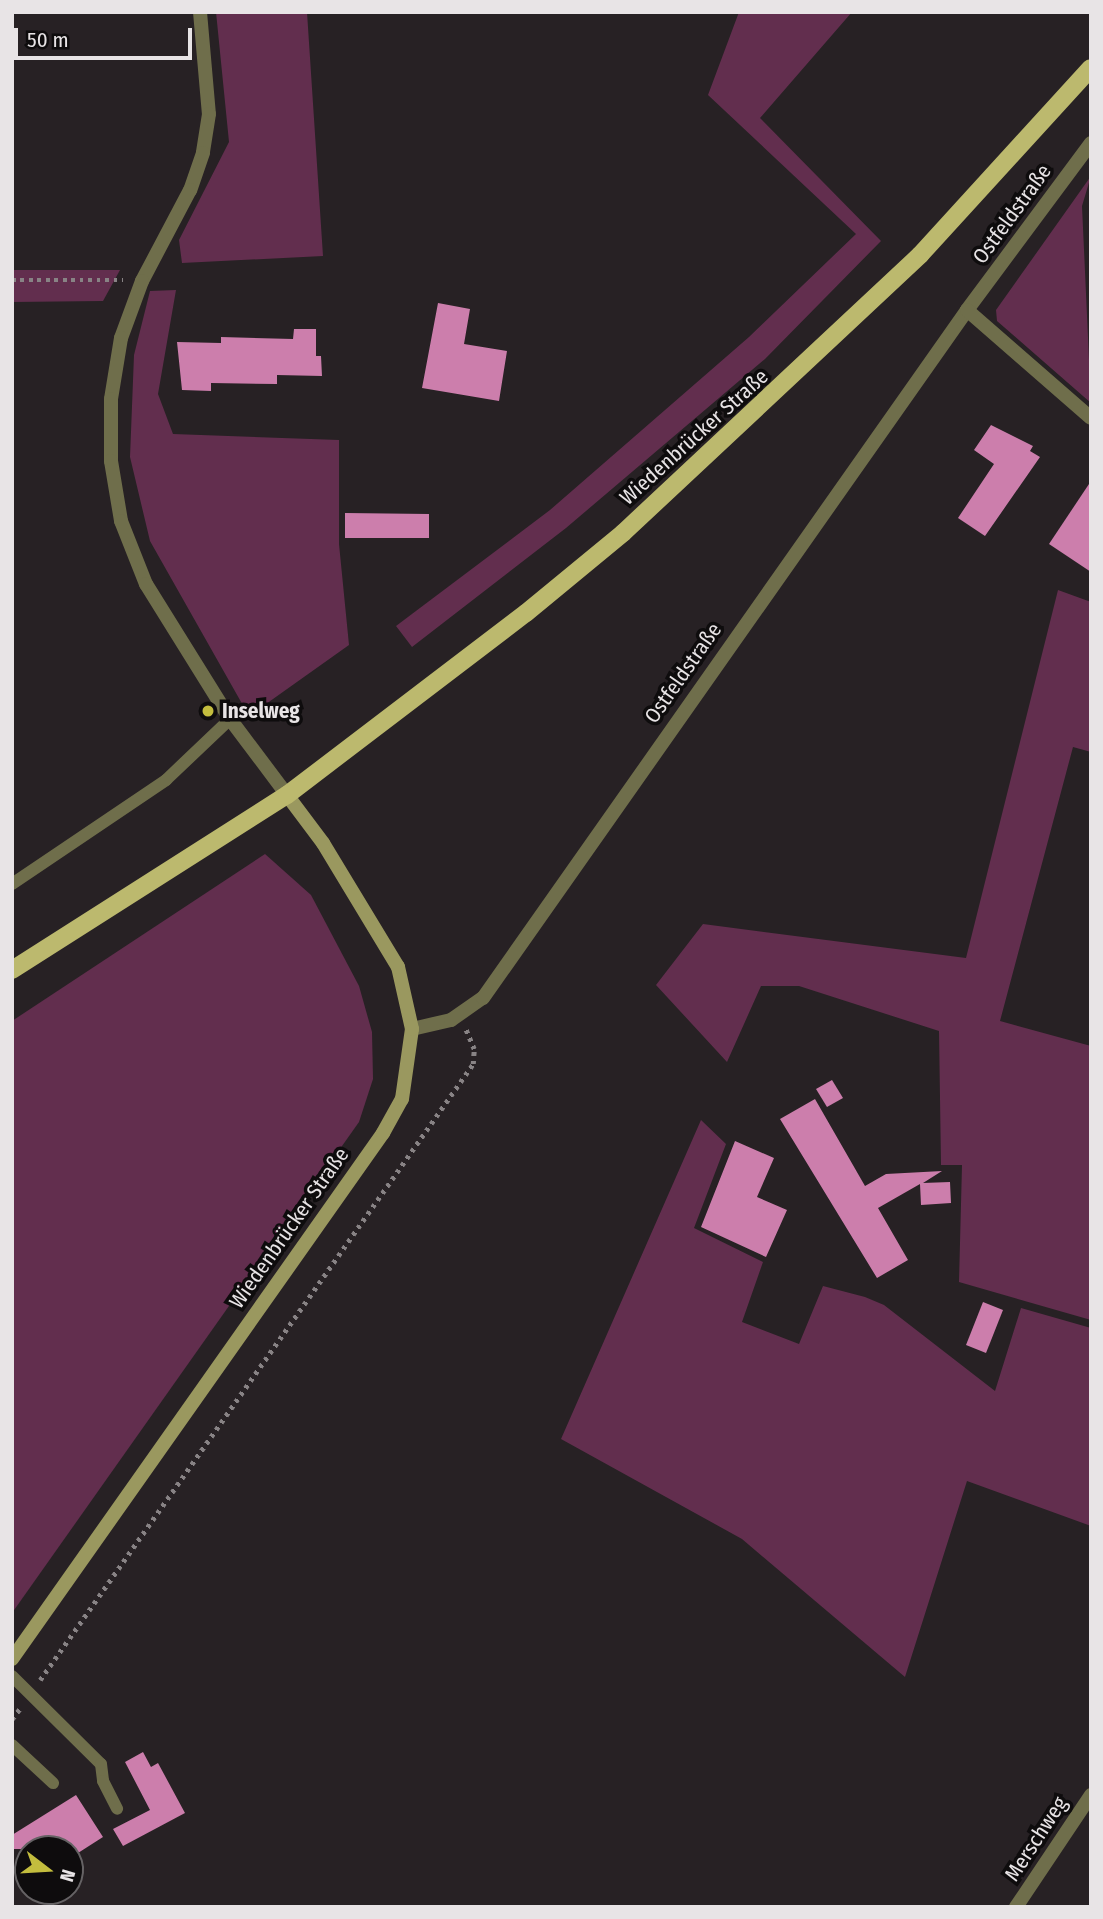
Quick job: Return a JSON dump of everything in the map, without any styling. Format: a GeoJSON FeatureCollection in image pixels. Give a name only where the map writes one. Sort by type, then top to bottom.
{"type":"FeatureCollection","features":[{"type":"Feature","properties":{"kind":"main road","name":"Wiedenbrücker Straße"},"geometry":{"type":"LineString","coordinates":[[19,966],[286,795],[516,621],[622,533],[920,255],[1091,68]]}},
{"type":"Feature","properties":{"kind":"main road","name":"Wiedenbrücker Straße"},"geometry":{"type":"LineString","coordinates":[[12,1659],[383,1133],[408,1080],[412,1029],[406,989],[386,945],[323,844],[286,795]]}},
{"type":"Feature","properties":{"kind":"street"},"geometry":{"type":"LineString","coordinates":[[200,12],[209,114],[203,153],[190,190],[142,281],[121,338],[110,430],[115,491],[130,550],[146,584],[230,719],[286,795]]}},
{"type":"Feature","properties":{"kind":"street","name":"Ostfeldstraße"},"geometry":{"type":"LineString","coordinates":[[412,1029],[460,1017],[482,998],[967,310],[1091,143]]}},
{"type":"Feature","properties":{"kind":"street"},"geometry":{"type":"LineString","coordinates":[[967,310],[1091,418]]}},
{"type":"Feature","properties":{"kind":"street","name":"Merschweg"},"geometry":{"type":"LineString","coordinates":[[1016,1907],[1091,1794]]}},
{"type":"Feature","properties":{"kind":"lane"},"geometry":{"type":"LineString","coordinates":[[12,884],[166,780],[230,719]]}},
{"type":"Feature","properties":{"kind":"lane"},"geometry":{"type":"LineString","coordinates":[[12,1676],[102,1764],[103,1782],[117,1809]]}},
{"type":"Feature","properties":{"kind":"lane"},"geometry":{"type":"LineString","coordinates":[[12,1745],[53,1783]]}},
{"type":"Feature","properties":{"kind":"path"},"geometry":{"type":"LineString","coordinates":[[12,280],[142,281]]}},
{"type":"Feature","properties":{"kind":"path"},"geometry":{"type":"LineString","coordinates":[[12,1719],[473,1064],[474,1049],[460,1017]]}},
{"type":"Feature","properties":{"kind":"shaded area"},"geometry":{"type":"Polygon","coordinates":[[[216,12],[307,12],[323,256],[182,263],[179,240],[229,142],[216,12]]]}},
{"type":"Feature","properties":{"kind":"shaded area"},"geometry":{"type":"Polygon","coordinates":[[[739,12],[852,12],[760,118],[881,241],[765,359],[566,528],[412,647],[396,626],[550,510],[749,337],[856,234],[708,95],[739,12]]]}},
{"type":"Feature","properties":{"kind":"shaded area"},"geometry":{"type":"Polygon","coordinates":[[[1091,176],[1082,206],[1091,403],[997,321],[996,310],[1091,176]]]}},
{"type":"Feature","properties":{"kind":"shaded area"},"geometry":{"type":"Polygon","coordinates":[[[12,270],[120,270],[103,301],[12,302],[12,270]]]}},
{"type":"Feature","properties":{"kind":"shaded area"},"geometry":{"type":"Polygon","coordinates":[[[176,290],[158,394],[173,434],[339,440],[339,544],[349,645],[249,716],[150,541],[130,457],[134,355],[150,291],[176,290]]]}},
{"type":"Feature","properties":{"kind":"shaded area"},"geometry":{"type":"Polygon","coordinates":[[[1058,590],[1091,602],[1091,752],[1073,747],[1000,1021],[1091,1046],[1091,1320],[959,1282],[962,1165],[941,1165],[939,1031],[799,986],[761,986],[727,1062],[656,985],[703,924],[966,958],[1058,590]]]}},
{"type":"Feature","properties":{"kind":"shaded area"},"geometry":{"type":"Polygon","coordinates":[[[265,854],[311,895],[359,986],[372,1032],[373,1079],[359,1122],[12,1613],[12,1021],[265,854]]]}},
{"type":"Feature","properties":{"kind":"shaded area"},"geometry":{"type":"Polygon","coordinates":[[[701,1120],[726,1144],[694,1228],[763,1262],[742,1322],[799,1344],[823,1286],[865,1297],[884,1305],[995,1391],[1021,1308],[1091,1328],[1091,1526],[967,1481],[905,1677],[742,1539],[561,1439],[701,1120]]]}},
{"type":"Feature","properties":{"kind":"building"},"geometry":{"type":"Polygon","coordinates":[[[438,303],[470,309],[464,344],[507,351],[499,401],[422,388],[438,303]]]}},
{"type":"Feature","properties":{"kind":"building"},"geometry":{"type":"Polygon","coordinates":[[[294,329],[316,329],[316,356],[321,356],[322,376],[277,375],[277,384],[211,383],[211,391],[182,390],[177,342],[221,343],[221,337],[293,339],[294,329]]]}},
{"type":"Feature","properties":{"kind":"building"},"geometry":{"type":"Polygon","coordinates":[[[991,425],[1033,446],[1030,451],[1040,457],[985,536],[958,518],[994,464],[974,450],[991,425]]]}},
{"type":"Feature","properties":{"kind":"building"},"geometry":{"type":"Polygon","coordinates":[[[1091,481],[1091,572],[1049,544],[1091,481]]]}},
{"type":"Feature","properties":{"kind":"building"},"geometry":{"type":"Polygon","coordinates":[[[345,513],[429,514],[429,538],[345,538],[345,513]]]}},
{"type":"Feature","properties":{"kind":"building"},"geometry":{"type":"Polygon","coordinates":[[[832,1080],[843,1098],[827,1107],[816,1089],[832,1080]]]}},
{"type":"Feature","properties":{"kind":"building"},"geometry":{"type":"Polygon","coordinates":[[[815,1099],[865,1186],[886,1174],[942,1171],[923,1183],[950,1182],[951,1203],[921,1205],[920,1184],[878,1208],[908,1260],[877,1278],[780,1119],[815,1099]]]}},
{"type":"Feature","properties":{"kind":"building"},"geometry":{"type":"Polygon","coordinates":[[[735,1141],[774,1158],[757,1197],[787,1210],[766,1257],[701,1227],[735,1141]]]}},
{"type":"Feature","properties":{"kind":"building"},"geometry":{"type":"Polygon","coordinates":[[[983,1302],[1003,1310],[986,1353],[966,1345],[983,1302]]]}},
{"type":"Feature","properties":{"kind":"building"},"geometry":{"type":"Polygon","coordinates":[[[143,1752],[151,1767],[158,1763],[185,1813],[123,1846],[113,1829],[150,1810],[125,1762],[143,1752]]]}},
{"type":"Feature","properties":{"kind":"building"},"geometry":{"type":"Polygon","coordinates":[[[76,1795],[103,1837],[84,1849],[84,1835],[14,1835],[12,1849],[12,1835],[76,1795]]]}},
{"type":"Feature","properties":{"kind":"place","name":"Inselweg"},"geometry":{"type":"Point","coordinates":[208,711]}}]}
